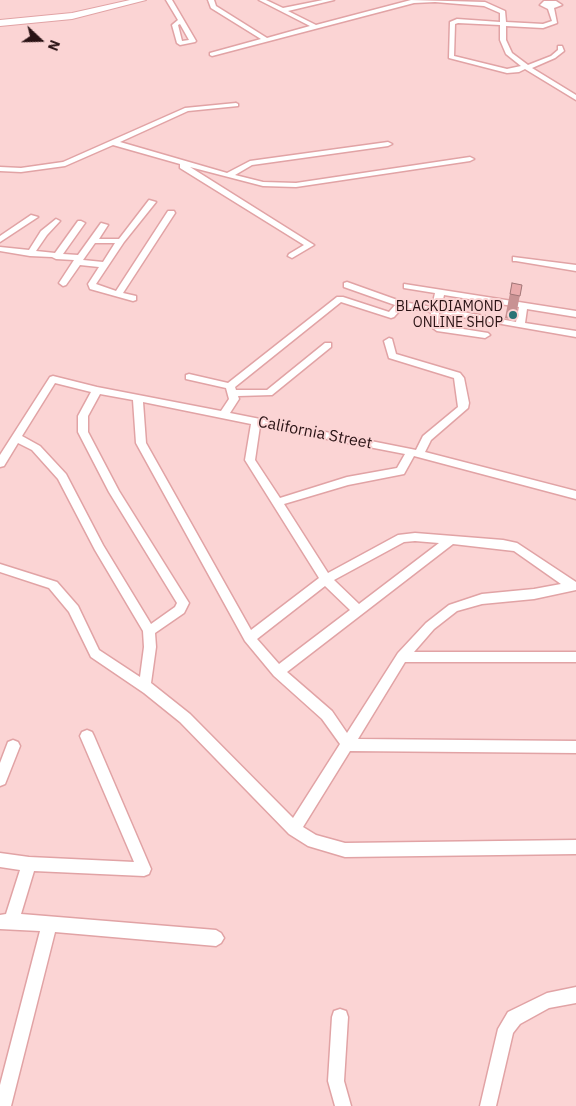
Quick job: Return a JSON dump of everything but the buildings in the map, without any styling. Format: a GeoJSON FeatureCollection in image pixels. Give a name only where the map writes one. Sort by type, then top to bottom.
{"type":"FeatureCollection","features":[{"type":"Feature","properties":{"kind":"main road"},"geometry":{"type":"LineString","coordinates":[[0,22],[72,16],[142,0]]}},
{"type":"Feature","properties":{"kind":"street"},"geometry":{"type":"LineString","coordinates":[[169,0],[181,20]]}},
{"type":"Feature","properties":{"kind":"street"},"geometry":{"type":"LineString","coordinates":[[211,0],[213,7],[266,40]]}},
{"type":"Feature","properties":{"kind":"street"},"geometry":{"type":"LineString","coordinates":[[262,0],[316,27]]}},
{"type":"Feature","properties":{"kind":"street"},"geometry":{"type":"LineString","coordinates":[[282,10],[331,0]]}},
{"type":"Feature","properties":{"kind":"street"},"geometry":{"type":"LineString","coordinates":[[212,54],[414,2],[456,1],[496,7],[503,12],[504,47],[509,54],[526,67],[576,98]]}},
{"type":"Feature","properties":{"kind":"street"},"geometry":{"type":"LineString","coordinates":[[551,8],[555,19],[548,26],[452,22],[450,56],[507,70],[519,70],[553,57],[561,51],[560,47]]}},
{"type":"Feature","properties":{"kind":"street"},"geometry":{"type":"LineString","coordinates":[[0,169],[21,170],[65,164],[187,109],[236,105]]}},
{"type":"Feature","properties":{"kind":"street"},"geometry":{"type":"LineString","coordinates":[[115,142],[228,176],[263,184],[296,185],[470,158]]}},
{"type":"Feature","properties":{"kind":"street"},"geometry":{"type":"LineString","coordinates":[[228,176],[250,163],[388,144]]}},
{"type":"Feature","properties":{"kind":"street"},"geometry":{"type":"LineString","coordinates":[[169,158],[310,245],[292,256]]}},
{"type":"Feature","properties":{"kind":"street"},"geometry":{"type":"LineString","coordinates":[[133,298],[93,287],[92,284],[121,241],[152,202]]}},
{"type":"Feature","properties":{"kind":"street"},"geometry":{"type":"LineString","coordinates":[[118,294],[171,213]]}},
{"type":"Feature","properties":{"kind":"street"},"geometry":{"type":"LineString","coordinates":[[0,240],[34,217]]}},
{"type":"Feature","properties":{"kind":"street"},"geometry":{"type":"LineString","coordinates":[[30,254],[44,233],[56,221]]}},
{"type":"Feature","properties":{"kind":"street"},"geometry":{"type":"LineString","coordinates":[[56,257],[81,223]]}},
{"type":"Feature","properties":{"kind":"street"},"geometry":{"type":"LineString","coordinates":[[63,283],[77,260],[104,225]]}},
{"type":"Feature","properties":{"kind":"street"},"geometry":{"type":"LineString","coordinates":[[92,241],[121,241]]}},
{"type":"Feature","properties":{"kind":"street"},"geometry":{"type":"LineString","coordinates":[[0,249],[105,265]]}},
{"type":"Feature","properties":{"kind":"street"},"geometry":{"type":"LineString","coordinates":[[516,259],[576,268]]}},
{"type":"Feature","properties":{"kind":"street"},"geometry":{"type":"LineString","coordinates":[[347,285],[400,304],[576,334]]}},
{"type":"Feature","properties":{"kind":"street"},"geometry":{"type":"LineString","coordinates":[[407,286],[576,314]]}},
{"type":"Feature","properties":{"kind":"street"},"geometry":{"type":"LineString","coordinates":[[440,292],[433,324],[437,328],[485,335]]}},
{"type":"Feature","properties":{"kind":"street"},"geometry":{"type":"LineString","coordinates":[[231,389],[340,299],[391,315],[400,304]]}},
{"type":"Feature","properties":{"kind":"street"},"geometry":{"type":"LineString","coordinates":[[520,325],[523,306]]}},
{"type":"Feature","properties":{"kind":"street"},"geometry":{"type":"LineString","coordinates":[[276,504],[347,480],[400,471],[427,438],[463,408],[464,403],[457,375],[392,356],[389,341]]}},
{"type":"Feature","properties":{"kind":"street"},"geometry":{"type":"LineString","coordinates":[[189,377],[231,389],[269,393],[328,345]]}},
{"type":"Feature","properties":{"kind":"street","name":"California Street"},"geometry":{"type":"LineString","coordinates":[[16,437],[37,407],[53,379],[97,390],[415,453],[576,495]]}},
{"type":"Feature","properties":{"kind":"street"},"geometry":{"type":"LineString","coordinates":[[223,415],[234,399],[231,389]]}},
{"type":"Feature","properties":{"kind":"street"},"geometry":{"type":"LineString","coordinates":[[97,390],[83,416],[83,432],[114,492],[183,603],[180,610],[149,631]]}},
{"type":"Feature","properties":{"kind":"street"},"geometry":{"type":"LineString","coordinates":[[138,397],[141,443],[249,638],[278,672],[327,716],[348,745]]}},
{"type":"Feature","properties":{"kind":"street"},"geometry":{"type":"LineString","coordinates":[[256,422],[250,460],[276,504],[326,579],[358,611]]}},
{"type":"Feature","properties":{"kind":"street"},"geometry":{"type":"LineString","coordinates":[[0,463],[16,437],[36,448],[62,477],[99,547],[149,631],[150,647],[145,683],[148,689]]}},
{"type":"Feature","properties":{"kind":"street"},"geometry":{"type":"LineString","coordinates":[[249,638],[326,579],[402,538],[415,536],[517,547],[574,586]]}},
{"type":"Feature","properties":{"kind":"street"},"geometry":{"type":"LineString","coordinates":[[278,672],[451,540]]}},
{"type":"Feature","properties":{"kind":"street"},"geometry":{"type":"LineString","coordinates":[[0,568],[53,585],[74,609],[95,652],[148,689],[185,718],[294,829],[313,841],[345,850],[576,847]]}},
{"type":"Feature","properties":{"kind":"street"},"geometry":{"type":"LineString","coordinates":[[294,829],[402,657],[430,626],[453,608],[482,599],[534,594],[574,586]]}},
{"type":"Feature","properties":{"kind":"street"},"geometry":{"type":"LineString","coordinates":[[402,657],[576,657]]}},
{"type":"Feature","properties":{"kind":"street"},"geometry":{"type":"LineString","coordinates":[[0,860],[29,864],[144,869],[87,736]]}},
{"type":"Feature","properties":{"kind":"street"},"geometry":{"type":"LineString","coordinates":[[348,745],[576,747]]}},
{"type":"Feature","properties":{"kind":"street"},"geometry":{"type":"LineString","coordinates":[[0,780],[13,746]]}},
{"type":"Feature","properties":{"kind":"street"},"geometry":{"type":"LineString","coordinates":[[29,864],[6,922],[216,938]]}},
{"type":"Feature","properties":{"kind":"street"},"geometry":{"type":"LineString","coordinates":[[3,1106],[49,925]]}},
{"type":"Feature","properties":{"kind":"street"},"geometry":{"type":"LineString","coordinates":[[488,1106],[506,1029],[514,1018],[547,1001],[576,994]]}},
{"type":"Feature","properties":{"kind":"street"},"geometry":{"type":"LineString","coordinates":[[340,1017],[336,1081],[343,1106]]}},
{"type":"Feature","properties":{"kind":"place","name":"BLACKDIAMOND ONLINE SHOP"},"geometry":{"type":"Point","coordinates":[513,315]}}]}
